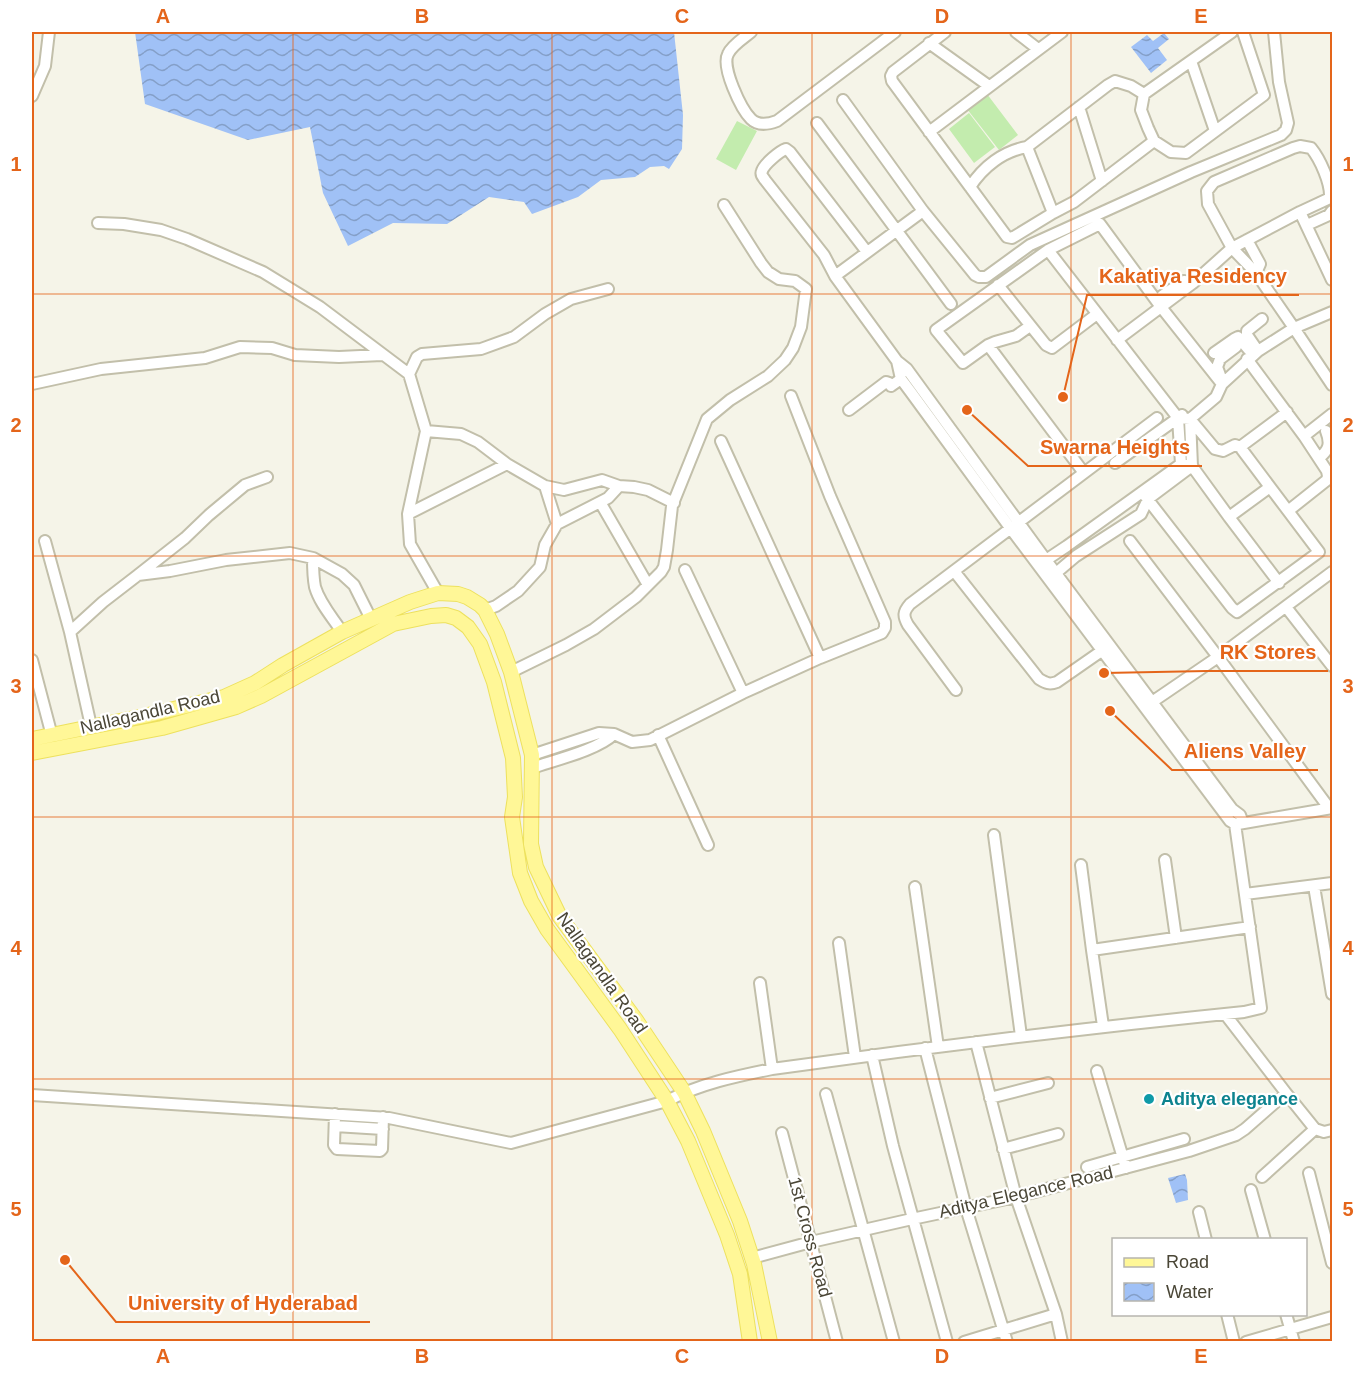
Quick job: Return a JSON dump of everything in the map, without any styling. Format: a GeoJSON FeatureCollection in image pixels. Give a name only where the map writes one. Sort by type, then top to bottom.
{"type":"FeatureCollection","features":[{"type":"Feature","properties":{"kind":"main road","name":"Nallagandla Road"},"geometry":{"type":"LineString","coordinates":[[32,739],[224,697],[255,683],[342,632],[410,602],[438,593],[458,594],[480,605],[497,634],[511,672],[532,761],[531,844],[536,867],[560,917],[636,1020],[684,1092],[703,1131],[740,1221],[758,1280],[770,1341]]}},
{"type":"Feature","properties":{"kind":"main road","name":"Nallagandla Road"},"geometry":{"type":"LineString","coordinates":[[32,753],[162,728],[216,714],[261,696],[393,624],[446,615],[456,618],[468,627],[480,644],[494,682],[512,752],[515,797],[512,817],[520,873],[531,901],[547,929],[620,1029],[667,1101],[688,1141],[728,1235],[740,1274],[750,1341]]}},
{"type":"Feature","properties":{"kind":"main road"},"geometry":{"type":"LineString","coordinates":[[255,683],[261,696]]}},
{"type":"Feature","properties":{"kind":"street"},"geometry":{"type":"LineString","coordinates":[[32,96],[45,66],[49,32]]}},
{"type":"Feature","properties":{"kind":"street"},"geometry":{"type":"LineString","coordinates":[[752,32],[736,44],[727,55],[726,65],[729,78],[752,120],[768,124],[777,121],[895,32]]}},
{"type":"Feature","properties":{"kind":"street"},"geometry":{"type":"LineString","coordinates":[[945,32],[893,72],[892,81],[1007,237],[1016,237],[1074,202],[1154,141]]}},
{"type":"Feature","properties":{"kind":"street"},"geometry":{"type":"LineString","coordinates":[[1016,32],[1038,49]]}},
{"type":"Feature","properties":{"kind":"street"},"geometry":{"type":"LineString","coordinates":[[929,132],[1062,32]]}},
{"type":"Feature","properties":{"kind":"street"},"geometry":{"type":"LineString","coordinates":[[1232,32],[1144,94],[1141,110],[1154,141],[1171,152],[1186,153],[1263,95],[1243,32]]}},
{"type":"Feature","properties":{"kind":"street"},"geometry":{"type":"LineString","coordinates":[[843,100],[923,211],[975,275],[986,277],[1030,245],[1191,172],[1281,135],[1288,123],[1279,82],[1274,32]]}},
{"type":"Feature","properties":{"kind":"street"},"geometry":{"type":"LineString","coordinates":[[930,43],[989,86]]}},
{"type":"Feature","properties":{"kind":"street"},"geometry":{"type":"LineString","coordinates":[[1191,61],[1215,131]]}},
{"type":"Feature","properties":{"kind":"street"},"geometry":{"type":"LineString","coordinates":[[970,187],[977,176],[999,158],[1013,150],[1027,147],[1115,81],[1131,86],[1144,94]]}},
{"type":"Feature","properties":{"kind":"street"},"geometry":{"type":"LineString","coordinates":[[1079,107],[1102,181]]}},
{"type":"Feature","properties":{"kind":"street"},"geometry":{"type":"LineString","coordinates":[[817,123],[951,304]]}},
{"type":"Feature","properties":{"kind":"street"},"geometry":{"type":"LineString","coordinates":[[1117,340],[1162,302],[1193,284],[1232,248],[1330,198],[1331,190],[1318,156],[1311,148],[1300,146],[1293,148],[1214,182],[1207,191],[1208,204],[1232,248],[1256,273],[1332,385]]}},
{"type":"Feature","properties":{"kind":"street"},"geometry":{"type":"LineString","coordinates":[[1027,147],[1053,213]]}},
{"type":"Feature","properties":{"kind":"street"},"geometry":{"type":"LineString","coordinates":[[867,252],[790,152],[786,149],[781,150],[767,163],[761,174],[824,255],[835,276],[897,361],[907,369],[1103,650],[1229,812]]}},
{"type":"Feature","properties":{"kind":"street"},"geometry":{"type":"LineString","coordinates":[[511,672],[595,632],[661,572],[664,567],[674,503],[707,419],[730,400],[768,376],[785,360],[793,348],[801,327],[806,289],[795,281],[779,279],[768,272],[724,205]]}},
{"type":"Feature","properties":{"kind":"street"},"geometry":{"type":"LineString","coordinates":[[835,276],[923,211]]}},
{"type":"Feature","properties":{"kind":"street"},"geometry":{"type":"LineString","coordinates":[[1307,225],[1332,211]]}},
{"type":"Feature","properties":{"kind":"street"},"geometry":{"type":"LineString","coordinates":[[1300,212],[1332,280]]}},
{"type":"Feature","properties":{"kind":"street"},"geometry":{"type":"LineString","coordinates":[[98,223],[124,224],[161,230],[263,272],[320,307],[409,374],[426,431],[408,514],[410,543],[438,593]]}},
{"type":"Feature","properties":{"kind":"street"},"geometry":{"type":"LineString","coordinates":[[1030,326],[1016,336],[988,345],[963,363],[936,330],[1048,250],[1100,224],[1162,302],[1220,386]]}},
{"type":"Feature","properties":{"kind":"street"},"geometry":{"type":"LineString","coordinates":[[1247,240],[1260,264],[1256,273]]}},
{"type":"Feature","properties":{"kind":"street"},"geometry":{"type":"LineString","coordinates":[[1048,250],[1117,340],[1184,419],[1215,449],[1223,451],[1235,445],[1240,447],[1319,552],[1279,583],[1235,612],[1145,496]]}},
{"type":"Feature","properties":{"kind":"street"},"geometry":{"type":"LineString","coordinates":[[998,285],[1046,345],[1052,348],[1097,314]]}},
{"type":"Feature","properties":{"kind":"street"},"geometry":{"type":"LineString","coordinates":[[409,374],[417,357],[423,354],[481,349],[514,337],[571,299],[608,289]]}},
{"type":"Feature","properties":{"kind":"street"},"geometry":{"type":"LineString","coordinates":[[1115,463],[1216,397],[1220,386],[1253,355],[1294,328],[1332,312]]}},
{"type":"Feature","properties":{"kind":"street"},"geometry":{"type":"LineString","coordinates":[[1253,355],[1247,331],[1262,319]]}},
{"type":"Feature","properties":{"kind":"street"},"geometry":{"type":"LineString","coordinates":[[1214,353],[1238,337],[1242,340],[1327,471],[1327,480],[1288,511]]}},
{"type":"Feature","properties":{"kind":"street"},"geometry":{"type":"LineString","coordinates":[[988,345],[1084,472]]}},
{"type":"Feature","properties":{"kind":"street"},"geometry":{"type":"LineString","coordinates":[[32,384],[101,369],[205,358],[240,347],[272,348],[295,355],[339,357],[382,355]]}},
{"type":"Feature","properties":{"kind":"street"},"geometry":{"type":"LineString","coordinates":[[1220,386],[1217,367],[1220,359],[1236,347]]}},
{"type":"Feature","properties":{"kind":"street"},"geometry":{"type":"LineString","coordinates":[[897,361],[901,379],[1015,526],[1056,573],[1152,702],[1229,812],[1230,821],[1239,823],[1331,808],[1130,541]]}},
{"type":"Feature","properties":{"kind":"street"},"geometry":{"type":"LineString","coordinates":[[849,410],[886,382],[891,386],[901,379]]}},
{"type":"Feature","properties":{"kind":"street"},"geometry":{"type":"LineString","coordinates":[[900,398],[910,391]]}},
{"type":"Feature","properties":{"kind":"street"},"geometry":{"type":"LineString","coordinates":[[532,761],[599,733],[614,734],[632,742],[650,740],[743,693],[819,658],[882,633],[885,622],[830,496],[790,396]]}},
{"type":"Feature","properties":{"kind":"street"},"geometry":{"type":"LineString","coordinates":[[1240,447],[1287,412]]}},
{"type":"Feature","properties":{"kind":"street"},"geometry":{"type":"LineString","coordinates":[[956,690],[908,625],[904,616],[905,609],[1157,418]]}},
{"type":"Feature","properties":{"kind":"street"},"geometry":{"type":"LineString","coordinates":[[1184,419],[1187,465],[1279,583]]}},
{"type":"Feature","properties":{"kind":"street"},"geometry":{"type":"LineString","coordinates":[[1304,436],[1329,424],[1327,452],[1318,458]]}},
{"type":"Feature","properties":{"kind":"street"},"geometry":{"type":"LineString","coordinates":[[426,431],[461,434],[478,442],[507,464],[545,486],[564,490],[602,480],[619,486],[648,490],[674,503]]}},
{"type":"Feature","properties":{"kind":"street"},"geometry":{"type":"LineString","coordinates":[[721,441],[819,658]]}},
{"type":"Feature","properties":{"kind":"street"},"geometry":{"type":"LineString","coordinates":[[408,514],[507,464]]}},
{"type":"Feature","properties":{"kind":"street"},"geometry":{"type":"LineString","coordinates":[[1046,560],[1145,496],[1187,465]]}},
{"type":"Feature","properties":{"kind":"street"},"geometry":{"type":"LineString","coordinates":[[70,632],[103,602],[185,538],[245,485],[267,477]]}},
{"type":"Feature","properties":{"kind":"street"},"geometry":{"type":"LineString","coordinates":[[545,486],[557,524]]}},
{"type":"Feature","properties":{"kind":"street"},"geometry":{"type":"LineString","coordinates":[[485,610],[496,606],[518,591],[540,567],[545,545],[557,524],[608,498],[619,486]]}},
{"type":"Feature","properties":{"kind":"street"},"geometry":{"type":"LineString","coordinates":[[1229,517],[1270,487]]}},
{"type":"Feature","properties":{"kind":"street"},"geometry":{"type":"LineString","coordinates":[[1056,573],[1076,556],[1140,514],[1145,496]]}},
{"type":"Feature","properties":{"kind":"street"},"geometry":{"type":"LineString","coordinates":[[600,502],[648,585]]}},
{"type":"Feature","properties":{"kind":"street"},"geometry":{"type":"LineString","coordinates":[[45,541],[70,632],[91,726]]}},
{"type":"Feature","properties":{"kind":"street"},"geometry":{"type":"LineString","coordinates":[[138,575],[226,560],[290,553],[313,558],[342,574],[354,585],[371,619]]}},
{"type":"Feature","properties":{"kind":"street"},"geometry":{"type":"LineString","coordinates":[[313,558],[316,588],[322,604],[342,632]]}},
{"type":"Feature","properties":{"kind":"street"},"geometry":{"type":"LineString","coordinates":[[685,570],[743,693]]}},
{"type":"Feature","properties":{"kind":"street"},"geometry":{"type":"LineString","coordinates":[[954,571],[1039,679],[1047,684],[1057,682],[1103,650]]}},
{"type":"Feature","properties":{"kind":"street"},"geometry":{"type":"LineString","coordinates":[[1152,702],[1218,657],[1332,572]]}},
{"type":"Feature","properties":{"kind":"street"},"geometry":{"type":"LineString","coordinates":[[1286,607],[1332,666]]}},
{"type":"Feature","properties":{"kind":"street"},"geometry":{"type":"LineString","coordinates":[[32,660],[52,736]]}},
{"type":"Feature","properties":{"kind":"street"},"geometry":{"type":"LineString","coordinates":[[658,735],[708,845]]}},
{"type":"Feature","properties":{"kind":"street"},"geometry":{"type":"LineString","coordinates":[[32,1095],[383,1118],[511,1143],[667,1101],[684,1092],[746,1074],[772,1069],[1103,1026],[1244,1012],[1261,1008],[1245,894],[1239,823]]}},
{"type":"Feature","properties":{"kind":"street"},"geometry":{"type":"LineString","coordinates":[[993,835],[1021,1036]]}},
{"type":"Feature","properties":{"kind":"street"},"geometry":{"type":"LineString","coordinates":[[1164,860],[1176,938]]}},
{"type":"Feature","properties":{"kind":"street"},"geometry":{"type":"LineString","coordinates":[[1081,865],[1103,1026]]}},
{"type":"Feature","properties":{"kind":"street"},"geometry":{"type":"LineString","coordinates":[[1245,894],[1332,883]]}},
{"type":"Feature","properties":{"kind":"street"},"geometry":{"type":"LineString","coordinates":[[1314,886],[1332,994]]}},
{"type":"Feature","properties":{"kind":"street"},"geometry":{"type":"LineString","coordinates":[[915,887],[938,1047]]}},
{"type":"Feature","properties":{"kind":"street"},"geometry":{"type":"LineString","coordinates":[[1092,950],[1250,927]]}},
{"type":"Feature","properties":{"kind":"street"},"geometry":{"type":"LineString","coordinates":[[839,943],[855,1057]]}},
{"type":"Feature","properties":{"kind":"street"},"geometry":{"type":"LineString","coordinates":[[760,983],[772,1069]]}},
{"type":"Feature","properties":{"kind":"street"},"geometry":{"type":"LineString","coordinates":[[1225,1014],[1315,1129],[1324,1132],[1332,1130]]}},
{"type":"Feature","properties":{"kind":"street"},"geometry":{"type":"LineString","coordinates":[[976,1042],[1016,1197],[1056,1314],[1062,1341]]}},
{"type":"Feature","properties":{"kind":"street"},"geometry":{"type":"LineString","coordinates":[[925,1048],[966,1208],[1007,1341]]}},
{"type":"Feature","properties":{"kind":"street"},"geometry":{"type":"LineString","coordinates":[[872,1055],[912,1219],[947,1341]]}},
{"type":"Feature","properties":{"kind":"street"},"geometry":{"type":"LineString","coordinates":[[1097,1071],[1127,1162]]}},
{"type":"Feature","properties":{"kind":"street"},"geometry":{"type":"LineString","coordinates":[[990,1098],[1048,1083]]}},
{"type":"Feature","properties":{"kind":"street","name":"Aditya Elegance Road"},"geometry":{"type":"LineString","coordinates":[[752,1258],[862,1230],[1016,1197],[1127,1162],[1189,1151],[1236,1135],[1286,1093]]}},
{"type":"Feature","properties":{"kind":"street"},"geometry":{"type":"LineString","coordinates":[[826,1094],[894,1341]]}},
{"type":"Feature","properties":{"kind":"street"},"geometry":{"type":"LineString","coordinates":[[335,1114],[334,1145],[337,1149],[380,1151],[382,1149],[383,1118]]}},
{"type":"Feature","properties":{"kind":"street"},"geometry":{"type":"LineString","coordinates":[[362,1128],[363,1116]]}},
{"type":"Feature","properties":{"kind":"street"},"geometry":{"type":"LineString","coordinates":[[335,1126],[383,1129]]}},
{"type":"Feature","properties":{"kind":"street"},"geometry":{"type":"LineString","coordinates":[[1262,1177],[1315,1129]]}},
{"type":"Feature","properties":{"kind":"street","name":"1st Cross Road"},"geometry":{"type":"LineString","coordinates":[[782,1133],[837,1341]]}},
{"type":"Feature","properties":{"kind":"street"},"geometry":{"type":"LineString","coordinates":[[1004,1149],[1058,1134]]}},
{"type":"Feature","properties":{"kind":"street"},"geometry":{"type":"LineString","coordinates":[[1087,1167],[1127,1162],[1184,1138]]}},
{"type":"Feature","properties":{"kind":"street"},"geometry":{"type":"LineString","coordinates":[[1309,1173],[1332,1263]]}},
{"type":"Feature","properties":{"kind":"street"},"geometry":{"type":"LineString","coordinates":[[1251,1190],[1265,1238]]}},
{"type":"Feature","properties":{"kind":"street"},"geometry":{"type":"LineString","coordinates":[[1199,1212],[1206,1238]]}},
{"type":"Feature","properties":{"kind":"street"},"geometry":{"type":"LineString","coordinates":[[964,1341],[1056,1314]]}},
{"type":"Feature","properties":{"kind":"street"},"geometry":{"type":"LineString","coordinates":[[1228,1316],[1234,1341]]}},
{"type":"Feature","properties":{"kind":"street"},"geometry":{"type":"LineString","coordinates":[[1287,1316],[1294,1341]]}},
{"type":"Feature","properties":{"kind":"street"},"geometry":{"type":"LineString","coordinates":[[1246,1341],[1332,1317]]}},
{"type":"Feature","properties":{"kind":"green space"},"geometry":{"type":"Polygon","coordinates":[[[987,94],[1018,135],[999,150],[967,109],[987,94]]]}},
{"type":"Feature","properties":{"kind":"green space"},"geometry":{"type":"Polygon","coordinates":[[[969,113],[995,147],[974,163],[949,129],[969,113]]]}},
{"type":"Feature","properties":{"kind":"green space"},"geometry":{"type":"Polygon","coordinates":[[[737,121],[757,131],[736,170],[716,159],[737,121]]]}},
{"type":"Feature","properties":{"kind":"water"},"geometry":{"type":"Polygon","coordinates":[[[135,32],[674,32],[683,115],[682,149],[669,169],[664,166],[650,167],[635,177],[601,180],[578,197],[532,214],[524,202],[489,197],[447,224],[393,223],[348,246],[323,193],[310,127],[248,140],[145,104],[135,32]]]}},
{"type":"Feature","properties":{"kind":"water"},"geometry":{"type":"Polygon","coordinates":[[[1164,33],[1169,39],[1158,48],[1167,60],[1151,73],[1131,47],[1147,35],[1153,41],[1164,33]]]}},
{"type":"Feature","properties":{"kind":"water"},"geometry":{"type":"Polygon","coordinates":[[[1185,1174],[1188,1200],[1176,1203],[1168,1178],[1185,1174]]]}},
{"type":"Feature","properties":{"kind":"place","name":"Kakatiya Residency"},"geometry":{"type":"Point","coordinates":[1063,397]}},
{"type":"Feature","properties":{"kind":"place","name":"Swarna Heights"},"geometry":{"type":"Point","coordinates":[967,410]}},
{"type":"Feature","properties":{"kind":"place","name":"RK Stores"},"geometry":{"type":"Point","coordinates":[1104,673]}},
{"type":"Feature","properties":{"kind":"place","name":"Aliens Valley"},"geometry":{"type":"Point","coordinates":[1110,711]}},
{"type":"Feature","properties":{"kind":"place","name":"Aditya elegance"},"geometry":{"type":"Point","coordinates":[1149,1099]}},
{"type":"Feature","properties":{"kind":"place","name":"University of Hyderabad"},"geometry":{"type":"Point","coordinates":[65,1260]}}]}
